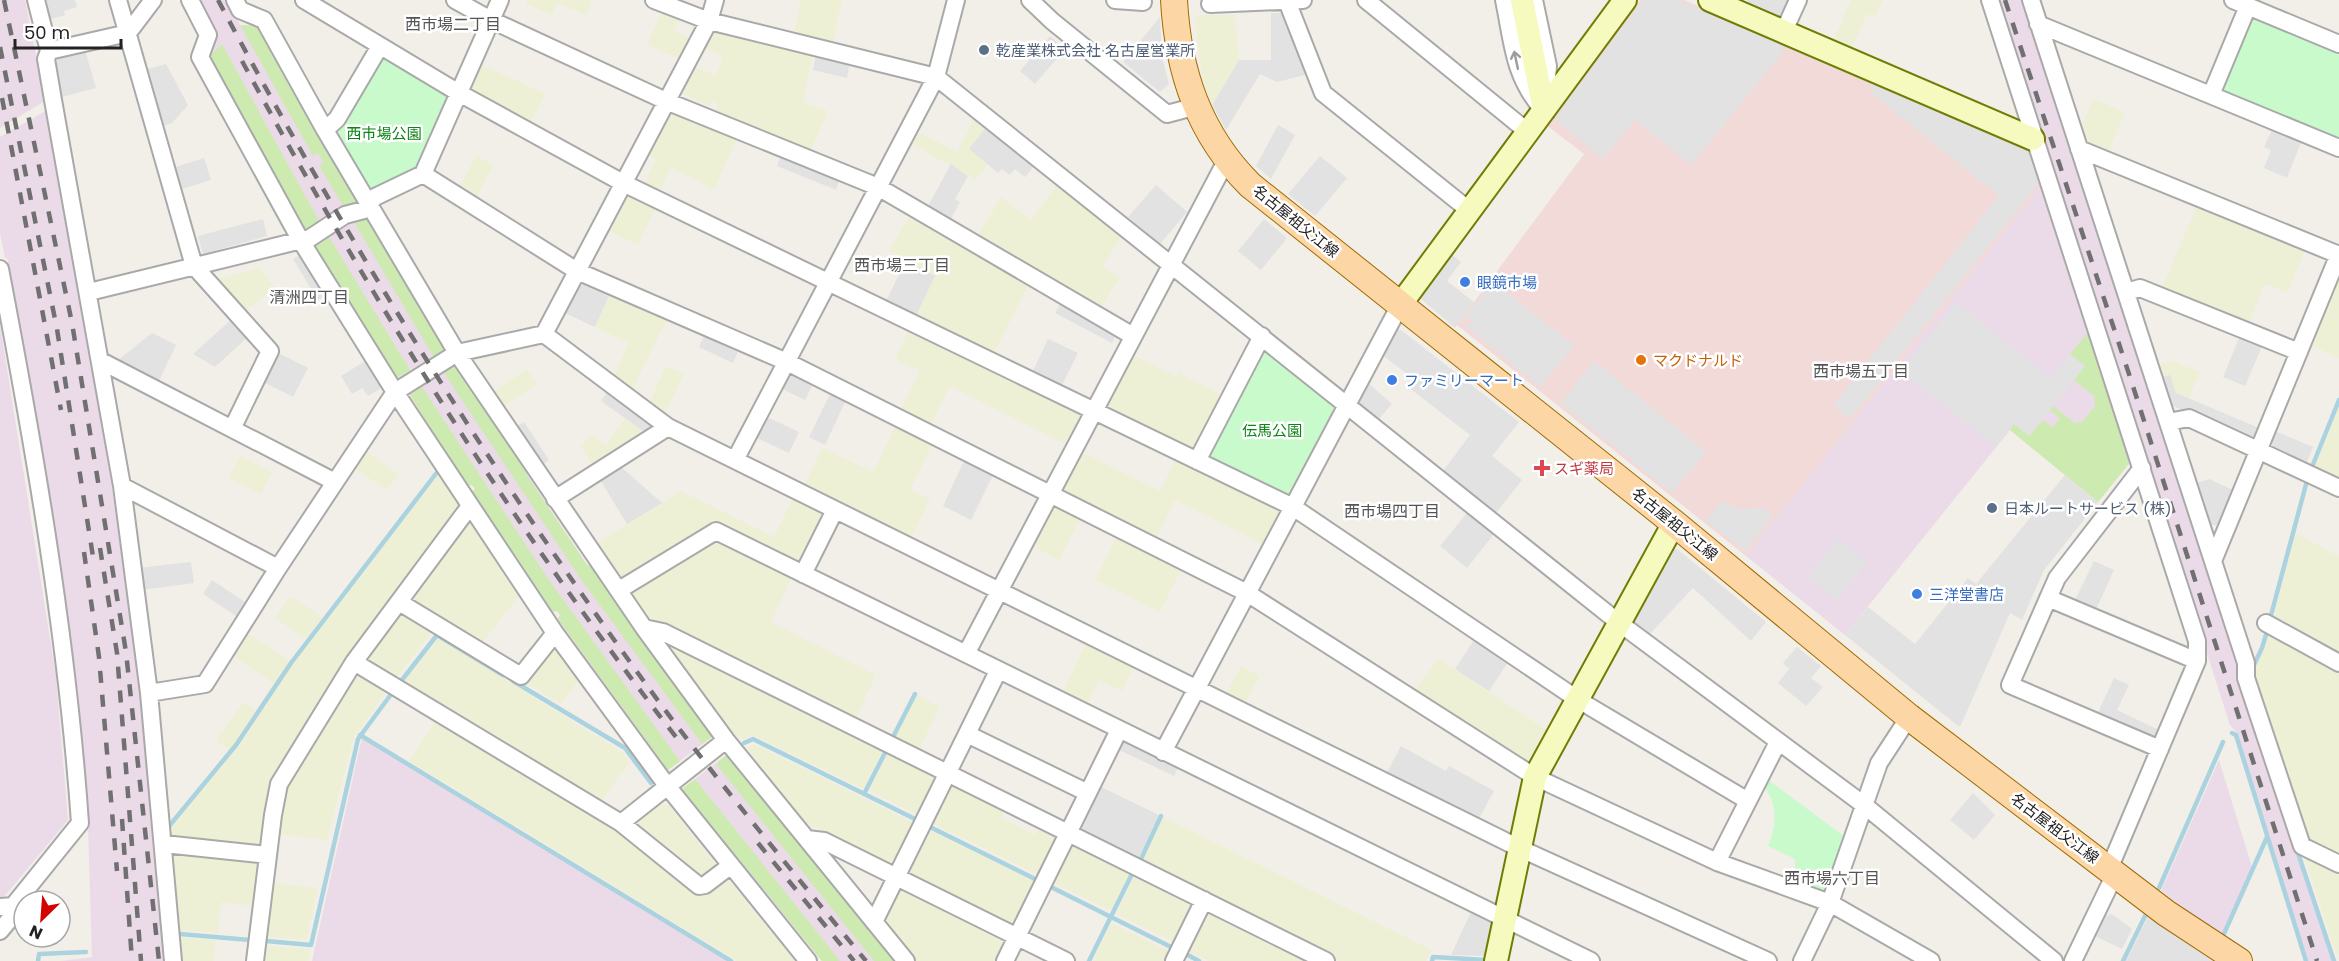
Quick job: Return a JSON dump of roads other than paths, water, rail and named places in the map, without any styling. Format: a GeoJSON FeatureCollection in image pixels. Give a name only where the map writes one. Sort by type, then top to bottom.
{"type":"FeatureCollection","features":[{"type":"Feature","properties":{"kind":"main road","name":"名古屋祖父江線"},"geometry":{"type":"LineString","coordinates":[[1174,0],[1183,58],[1203,123],[1226,161],[1253,187],[1674,523],[1909,717],[2166,913],[2239,961]]}},
{"type":"Feature","properties":{"kind":"street"},"geometry":{"type":"LineString","coordinates":[[36,0],[49,51],[46,59],[122,486],[149,693],[173,961]]}},
{"type":"Feature","properties":{"kind":"street"},"geometry":{"type":"LineString","coordinates":[[118,0],[194,266],[270,351],[232,429]]}},
{"type":"Feature","properties":{"kind":"street"},"geometry":{"type":"LineString","coordinates":[[49,51],[128,33],[153,0]]}},
{"type":"Feature","properties":{"kind":"street"},"geometry":{"type":"LineString","coordinates":[[190,0],[208,35],[200,57],[301,241],[395,392],[555,633],[668,787],[808,961]]}},
{"type":"Feature","properties":{"kind":"street"},"geometry":{"type":"LineString","coordinates":[[235,0],[240,10],[264,20],[368,205],[457,353],[644,628],[726,740],[906,961]]}},
{"type":"Feature","properties":{"kind":"street"},"geometry":{"type":"LineString","coordinates":[[304,0],[459,93],[623,183],[1293,507],[1577,699],[1748,801]]}},
{"type":"Feature","properties":{"kind":"street"},"geometry":{"type":"LineString","coordinates":[[455,0],[491,20],[666,102],[878,187],[1133,336]]}},
{"type":"Feature","properties":{"kind":"street"},"geometry":{"type":"LineString","coordinates":[[89,292],[310,238],[345,214],[364,210],[375,197],[423,174],[500,0]]}},
{"type":"Feature","properties":{"kind":"street"},"geometry":{"type":"LineString","coordinates":[[654,0],[709,21],[936,76],[1618,622],[1864,805],[2054,961]]}},
{"type":"Feature","properties":{"kind":"street"},"geometry":{"type":"LineString","coordinates":[[544,334],[709,21],[715,0]]}},
{"type":"Feature","properties":{"kind":"street"},"geometry":{"type":"LineString","coordinates":[[735,460],[936,76],[956,0]]}},
{"type":"Feature","properties":{"kind":"street"},"geometry":{"type":"LineString","coordinates":[[1030,0],[1052,21],[1167,114],[1197,106]]}},
{"type":"Feature","properties":{"kind":"street"},"geometry":{"type":"LineString","coordinates":[[1115,0],[1143,2]]}},
{"type":"Feature","properties":{"kind":"street"},"geometry":{"type":"LineString","coordinates":[[1366,0],[1528,132]]}},
{"type":"Feature","properties":{"kind":"street"},"geometry":{"type":"LineString","coordinates":[[1504,0],[1519,74],[1527,91],[1544,110]]}},
{"type":"Feature","properties":{"kind":"street"},"geometry":{"type":"LineString","coordinates":[[1522,0],[1544,110]]}},
{"type":"Feature","properties":{"kind":"street"},"geometry":{"type":"LineString","coordinates":[[1534,0],[1548,66],[1544,110]]}},
{"type":"Feature","properties":{"kind":"street"},"geometry":{"type":"LineString","coordinates":[[1162,752],[1400,305],[1625,0]]}},
{"type":"Feature","properties":{"kind":"street"},"geometry":{"type":"LineString","coordinates":[[1710,0],[2033,139]]}},
{"type":"Feature","properties":{"kind":"street"},"geometry":{"type":"LineString","coordinates":[[1784,32],[1798,0]]}},
{"type":"Feature","properties":{"kind":"street"},"geometry":{"type":"LineString","coordinates":[[2031,0],[2246,663],[2246,678],[2302,846],[2339,864]]}},
{"type":"Feature","properties":{"kind":"street"},"geometry":{"type":"LineString","coordinates":[[1210,3],[1295,1],[1323,93],[1470,211]]}},
{"type":"Feature","properties":{"kind":"street"},"geometry":{"type":"LineString","coordinates":[[1987,2],[2197,641],[2197,661],[2112,872],[2073,961]]}},
{"type":"Feature","properties":{"kind":"street"},"geometry":{"type":"LineString","coordinates":[[2211,95],[2240,3],[2339,44]]}},
{"type":"Feature","properties":{"kind":"street"},"geometry":{"type":"LineString","coordinates":[[2038,24],[2339,148]]}},
{"type":"Feature","properties":{"kind":"street"},"geometry":{"type":"LineString","coordinates":[[325,130],[337,119],[380,46]]}},
{"type":"Feature","properties":{"kind":"street"},"geometry":{"type":"LineString","coordinates":[[2079,149],[2339,255],[2213,561]]}},
{"type":"Feature","properties":{"kind":"street"},"geometry":{"type":"LineString","coordinates":[[966,654],[1226,161]]}},
{"type":"Feature","properties":{"kind":"street"},"geometry":{"type":"LineString","coordinates":[[423,174],[577,272],[787,362],[1247,593],[1535,777],[1717,862],[1830,903],[1931,961]]}},
{"type":"Feature","properties":{"kind":"street"},"geometry":{"type":"LineString","coordinates":[[0,269],[38,469],[75,747],[80,823],[7,907],[15,913],[0,931]]}},
{"type":"Feature","properties":{"kind":"street"},"geometry":{"type":"LineString","coordinates":[[2126,292],[2140,288],[2299,352]]}},
{"type":"Feature","properties":{"kind":"street"},"geometry":{"type":"LineString","coordinates":[[149,693],[206,684],[278,568],[395,392],[457,353],[544,334],[668,427],[1519,848],[1768,961]]}},
{"type":"Feature","properties":{"kind":"street"},"geometry":{"type":"LineString","coordinates":[[1197,461],[1262,336]]}},
{"type":"Feature","properties":{"kind":"street"},"geometry":{"type":"LineString","coordinates":[[101,361],[335,482]]}},
{"type":"Feature","properties":{"kind":"street"},"geometry":{"type":"LineString","coordinates":[[2168,422],[2189,418],[2339,488]]}},
{"type":"Feature","properties":{"kind":"street"},"geometry":{"type":"LineString","coordinates":[[555,500],[668,427]]}},
{"type":"Feature","properties":{"kind":"street"},"geometry":{"type":"LineString","coordinates":[[2142,468],[2057,578],[2010,685],[2160,749]]}},
{"type":"Feature","properties":{"kind":"street"},"geometry":{"type":"LineString","coordinates":[[122,486],[278,568]]}},
{"type":"Feature","properties":{"kind":"street"},"geometry":{"type":"LineString","coordinates":[[255,961],[279,784],[354,662],[470,506]]}},
{"type":"Feature","properties":{"kind":"street"},"geometry":{"type":"LineString","coordinates":[[803,574],[835,510]]}},
{"type":"Feature","properties":{"kind":"street"},"geometry":{"type":"LineString","coordinates":[[1496,961],[1535,777],[1674,523]]}},
{"type":"Feature","properties":{"kind":"street"},"geometry":{"type":"LineString","coordinates":[[619,590],[716,531],[1503,920],[1591,961]]}},
{"type":"Feature","properties":{"kind":"street"},"geometry":{"type":"LineString","coordinates":[[2048,598],[2197,661]]}},
{"type":"Feature","properties":{"kind":"street"},"geometry":{"type":"LineString","coordinates":[[399,602],[521,676],[555,633]]}},
{"type":"Feature","properties":{"kind":"street"},"geometry":{"type":"LineString","coordinates":[[2266,623],[2339,663]]}},
{"type":"Feature","properties":{"kind":"street"},"geometry":{"type":"LineString","coordinates":[[644,628],[663,632],[1326,961]]}},
{"type":"Feature","properties":{"kind":"street"},"geometry":{"type":"LineString","coordinates":[[354,662],[621,823],[699,886],[705,885],[730,866]]}},
{"type":"Feature","properties":{"kind":"street"},"geometry":{"type":"LineString","coordinates":[[874,922],[998,671]]}},
{"type":"Feature","properties":{"kind":"street"},"geometry":{"type":"LineString","coordinates":[[1802,961],[1830,903],[1879,763],[1909,717]]}},
{"type":"Feature","properties":{"kind":"street"},"geometry":{"type":"LineString","coordinates":[[1005,961],[1119,730]]}},
{"type":"Feature","properties":{"kind":"street"},"geometry":{"type":"LineString","coordinates":[[967,734],[1088,793]]}},
{"type":"Feature","properties":{"kind":"street"},"geometry":{"type":"LineString","coordinates":[[621,823],[726,740]]}},
{"type":"Feature","properties":{"kind":"street"},"geometry":{"type":"LineString","coordinates":[[1717,862],[1778,742]]}},
{"type":"Feature","properties":{"kind":"street"},"geometry":{"type":"LineString","coordinates":[[807,840],[824,841],[1066,961]]}},
{"type":"Feature","properties":{"kind":"street"},"geometry":{"type":"LineString","coordinates":[[164,844],[268,855]]}},
{"type":"Feature","properties":{"kind":"street"},"geometry":{"type":"LineString","coordinates":[[1174,961],[1204,900]]}},
{"type":"Feature","properties":{"kind":"waterway"},"geometry":{"type":"LineString","coordinates":[[2312,467],[2339,400]]}},
{"type":"Feature","properties":{"kind":"waterway"},"geometry":{"type":"LineString","coordinates":[[170,825],[236,745],[291,663],[438,471]]}},
{"type":"Feature","properties":{"kind":"waterway"},"geometry":{"type":"LineString","coordinates":[[2270,619],[2308,477]]}},
{"type":"Feature","properties":{"kind":"waterway"},"geometry":{"type":"LineString","coordinates":[[2252,669],[2268,628]]}},
{"type":"Feature","properties":{"kind":"waterway"},"geometry":{"type":"LineString","coordinates":[[402,680],[437,635],[503,675]]}},
{"type":"Feature","properties":{"kind":"waterway"},"geometry":{"type":"LineString","coordinates":[[513,681],[625,748],[651,783]]}},
{"type":"Feature","properties":{"kind":"waterway"},"geometry":{"type":"LineString","coordinates":[[266,941],[311,945],[358,739],[392,693]]}},
{"type":"Feature","properties":{"kind":"waterway"},"geometry":{"type":"LineString","coordinates":[[892,739],[915,694]]}},
{"type":"Feature","properties":{"kind":"waterway"},"geometry":{"type":"LineString","coordinates":[[2232,733],[2236,735],[2306,961]]}},
{"type":"Feature","properties":{"kind":"waterway"},"geometry":{"type":"LineString","coordinates":[[360,735],[731,961]]}},
{"type":"Feature","properties":{"kind":"waterway"},"geometry":{"type":"LineString","coordinates":[[744,743],[753,739],[917,820]]}},
{"type":"Feature","properties":{"kind":"waterway"},"geometry":{"type":"LineString","coordinates":[[2159,888],[2223,742]]}},
{"type":"Feature","properties":{"kind":"waterway"},"geometry":{"type":"LineString","coordinates":[[864,794],[887,749]]}},
{"type":"Feature","properties":{"kind":"waterway"},"geometry":{"type":"LineString","coordinates":[[1140,861],[1161,816]]}},
{"type":"Feature","properties":{"kind":"waterway"},"geometry":{"type":"LineString","coordinates":[[928,826],[1037,880]]}},
{"type":"Feature","properties":{"kind":"waterway"},"geometry":{"type":"LineString","coordinates":[[2223,936],[2267,837]]}},
{"type":"Feature","properties":{"kind":"waterway"},"geometry":{"type":"LineString","coordinates":[[2297,850],[2334,961]]}},
{"type":"Feature","properties":{"kind":"waterway"},"geometry":{"type":"LineString","coordinates":[[1089,961],[1133,872]]}},
{"type":"Feature","properties":{"kind":"waterway"},"geometry":{"type":"LineString","coordinates":[[1049,886],[1175,949]]}},
{"type":"Feature","properties":{"kind":"waterway"},"geometry":{"type":"LineString","coordinates":[[2123,961],[2146,914]]}},
{"type":"Feature","properties":{"kind":"waterway"},"geometry":{"type":"LineString","coordinates":[[180,934],[250,940]]}},
{"type":"Feature","properties":{"kind":"waterway"},"geometry":{"type":"LineString","coordinates":[[38,961],[39,954],[86,952]]}},
{"type":"Feature","properties":{"kind":"waterway"},"geometry":{"type":"LineString","coordinates":[[1186,954],[1199,961]]}},
{"type":"Feature","properties":{"kind":"waterway"},"geometry":{"type":"LineString","coordinates":[[1432,961],[1433,957],[1486,960]]}},
{"type":"Feature","properties":{"kind":"railway"},"geometry":{"type":"LineString","coordinates":[[4,0],[72,323],[126,652],[159,961]]}},
{"type":"Feature","properties":{"kind":"railway"},"geometry":{"type":"LineString","coordinates":[[218,0],[266,89],[368,265],[532,521],[674,722],[755,826],[866,961]]}},
{"type":"Feature","properties":{"kind":"railway"},"geometry":{"type":"LineString","coordinates":[[2005,0],[2130,377],[2317,961]]}},
{"type":"Feature","properties":{"kind":"railway"},"geometry":{"type":"LineString","coordinates":[[0,47],[57,329],[94,563]]}},
{"type":"Feature","properties":{"kind":"railway"},"geometry":{"type":"LineString","coordinates":[[242,61],[341,236],[445,408],[557,575],[615,657],[676,737]]}},
{"type":"Feature","properties":{"kind":"railway"},"geometry":{"type":"LineString","coordinates":[[2,98],[61,410]]}},
{"type":"Feature","properties":{"kind":"railway"},"geometry":{"type":"LineString","coordinates":[[100,548],[117,653],[141,961]]}},
{"type":"Feature","properties":{"kind":"railway"},"geometry":{"type":"LineString","coordinates":[[84,552],[99,657],[117,871]]}},
{"type":"Feature","properties":{"kind":"railway"},"geometry":{"type":"LineString","coordinates":[[122,819],[132,961]]}},
{"type":"Feature","properties":{"kind":"railway"},"geometry":{"type":"LineString","coordinates":[[758,843],[854,961]]}},
{"type":"Feature","properties":{"kind":"place","name":"乾産業株式会社 名古屋営業所"},"geometry":{"type":"Point","coordinates":[984,50]}},
{"type":"Feature","properties":{"kind":"place","name":"眼鏡市場"},"geometry":{"type":"Point","coordinates":[1465,282]}},
{"type":"Feature","properties":{"kind":"place","name":"マクドナルド"},"geometry":{"type":"Point","coordinates":[1641,360]}},
{"type":"Feature","properties":{"kind":"place","name":"ファミリーマート"},"geometry":{"type":"Point","coordinates":[1392,380]}},
{"type":"Feature","properties":{"kind":"place","name":"スギ薬局"},"geometry":{"type":"Point","coordinates":[1542,468]}},
{"type":"Feature","properties":{"kind":"place","name":"日本ルートサービス (株)"},"geometry":{"type":"Point","coordinates":[1992,508]}},
{"type":"Feature","properties":{"kind":"place","name":"三洋堂書店"},"geometry":{"type":"Point","coordinates":[1917,594]}},
{"type":"Feature","properties":{"kind":"district","name":"西市場二丁目"},"geometry":{"type":"Point","coordinates":[453,24]}},
{"type":"Feature","properties":{"kind":"district","name":"西市場三丁目"},"geometry":{"type":"Point","coordinates":[902,265]}},
{"type":"Feature","properties":{"kind":"district","name":"清洲四丁目"},"geometry":{"type":"Point","coordinates":[309,297]}},
{"type":"Feature","properties":{"kind":"district","name":"西市場五丁目"},"geometry":{"type":"Point","coordinates":[1861,371]}},
{"type":"Feature","properties":{"kind":"district","name":"西市場四丁目"},"geometry":{"type":"Point","coordinates":[1392,511]}},
{"type":"Feature","properties":{"kind":"district","name":"西市場六丁目"},"geometry":{"type":"Point","coordinates":[1832,878]}},
{"type":"Feature","properties":{"kind":"park label","name":"西市場公園"},"geometry":{"type":"Point","coordinates":[384,133]}},
{"type":"Feature","properties":{"kind":"park label","name":"伝馬公園"},"geometry":{"type":"Point","coordinates":[1272,430]}}]}
